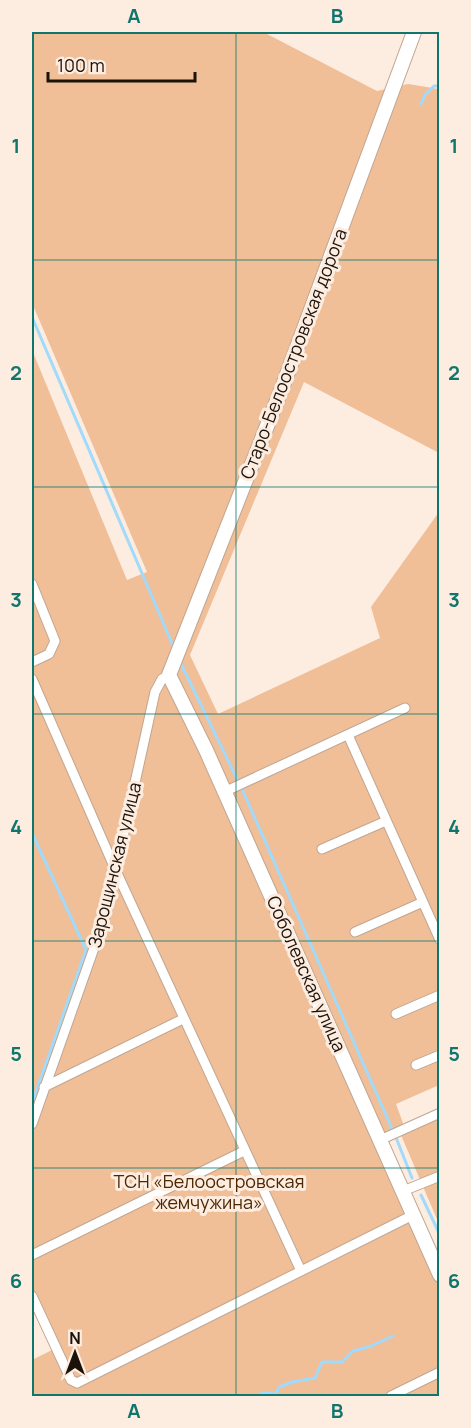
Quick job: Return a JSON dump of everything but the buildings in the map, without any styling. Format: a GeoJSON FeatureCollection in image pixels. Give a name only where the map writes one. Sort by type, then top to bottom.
{"type":"FeatureCollection","features":[{"type":"Feature","properties":{"kind":"street","name":"Старо-Белоостровская дорога"},"geometry":{"type":"LineString","coordinates":[[169,675],[278,399],[414,32]]}},
{"type":"Feature","properties":{"kind":"street"},"geometry":{"type":"LineString","coordinates":[[32,584],[55,641],[49,654],[32,662]]}},
{"type":"Feature","properties":{"kind":"street","name":"Соболевская улица"},"geometry":{"type":"LineString","coordinates":[[169,675],[225,792],[413,1215],[435,1253],[440,1275]]}},
{"type":"Feature","properties":{"kind":"street","name":"Зарощинская улица"},"geometry":{"type":"LineString","coordinates":[[32,1124],[106,914],[155,692],[162,679],[169,675]]}},
{"type":"Feature","properties":{"kind":"street"},"geometry":{"type":"LineString","coordinates":[[32,678],[183,1019],[301,1271]]}},
{"type":"Feature","properties":{"kind":"street"},"geometry":{"type":"LineString","coordinates":[[225,792],[405,708]]}},
{"type":"Feature","properties":{"kind":"street"},"geometry":{"type":"LineString","coordinates":[[348,735],[440,940]]}},
{"type":"Feature","properties":{"kind":"street"},"geometry":{"type":"LineString","coordinates":[[322,849],[387,821]]}},
{"type":"Feature","properties":{"kind":"street"},"geometry":{"type":"LineString","coordinates":[[355,932],[423,902]]}},
{"type":"Feature","properties":{"kind":"street"},"geometry":{"type":"LineString","coordinates":[[396,1014],[440,995]]}},
{"type":"Feature","properties":{"kind":"street"},"geometry":{"type":"LineString","coordinates":[[44,1086],[183,1019]]}},
{"type":"Feature","properties":{"kind":"street"},"geometry":{"type":"LineString","coordinates":[[416,1065],[440,1055]]}},
{"type":"Feature","properties":{"kind":"street"},"geometry":{"type":"LineString","coordinates":[[380,1140],[440,1113]]}},
{"type":"Feature","properties":{"kind":"street"},"geometry":{"type":"LineString","coordinates":[[32,1255],[244,1151]]}},
{"type":"Feature","properties":{"kind":"street"},"geometry":{"type":"LineString","coordinates":[[403,1191],[440,1176]]}},
{"type":"Feature","properties":{"kind":"street"},"geometry":{"type":"LineString","coordinates":[[32,1296],[71,1380],[77,1383],[413,1215]]}},
{"type":"Feature","properties":{"kind":"street"},"geometry":{"type":"LineString","coordinates":[[391,1396],[440,1372]]}},
{"type":"Feature","properties":{"kind":"green space","name":"ТСН «Белоостровская жемчужина»"},"geometry":{"type":"Polygon","coordinates":[[[32,32],[263,32],[377,91],[408,84],[439,89],[439,453],[304,382],[190,655],[218,714],[380,638],[371,607],[439,512],[439,1085],[396,1104],[404,1126],[379,1138],[439,1275],[439,1396],[32,1396],[32,1360],[56,1348],[32,1303],[32,350],[127,580],[147,572],[32,303],[32,32]]]}},
{"type":"Feature","properties":{"kind":"green space"},"geometry":{"type":"Polygon","coordinates":[[[439,1118],[439,1224],[401,1135],[439,1118]]]}},
{"type":"Feature","properties":{"kind":"waterway"},"geometry":{"type":"LineString","coordinates":[[421,104],[425,95],[434,86],[440,86]]}},
{"type":"Feature","properties":{"kind":"waterway"},"geometry":{"type":"LineString","coordinates":[[32,317],[174,648]]}},
{"type":"Feature","properties":{"kind":"waterway"},"geometry":{"type":"LineString","coordinates":[[181,664],[238,781]]}},
{"type":"Feature","properties":{"kind":"waterway"},"geometry":{"type":"LineString","coordinates":[[242,789],[393,1131]]}},
{"type":"Feature","properties":{"kind":"waterway"},"geometry":{"type":"LineString","coordinates":[[32,833],[86,950],[32,1103]]}},
{"type":"Feature","properties":{"kind":"waterway"},"geometry":{"type":"LineString","coordinates":[[395,1135],[412,1178]]}},
{"type":"Feature","properties":{"kind":"waterway"},"geometry":{"type":"LineString","coordinates":[[421,1195],[440,1235]]}},
{"type":"Feature","properties":{"kind":"waterway"},"geometry":{"type":"LineString","coordinates":[[256,1396],[263,1393],[276,1394],[279,1387],[315,1378],[322,1362],[342,1362],[353,1351],[393,1336]]}}]}
